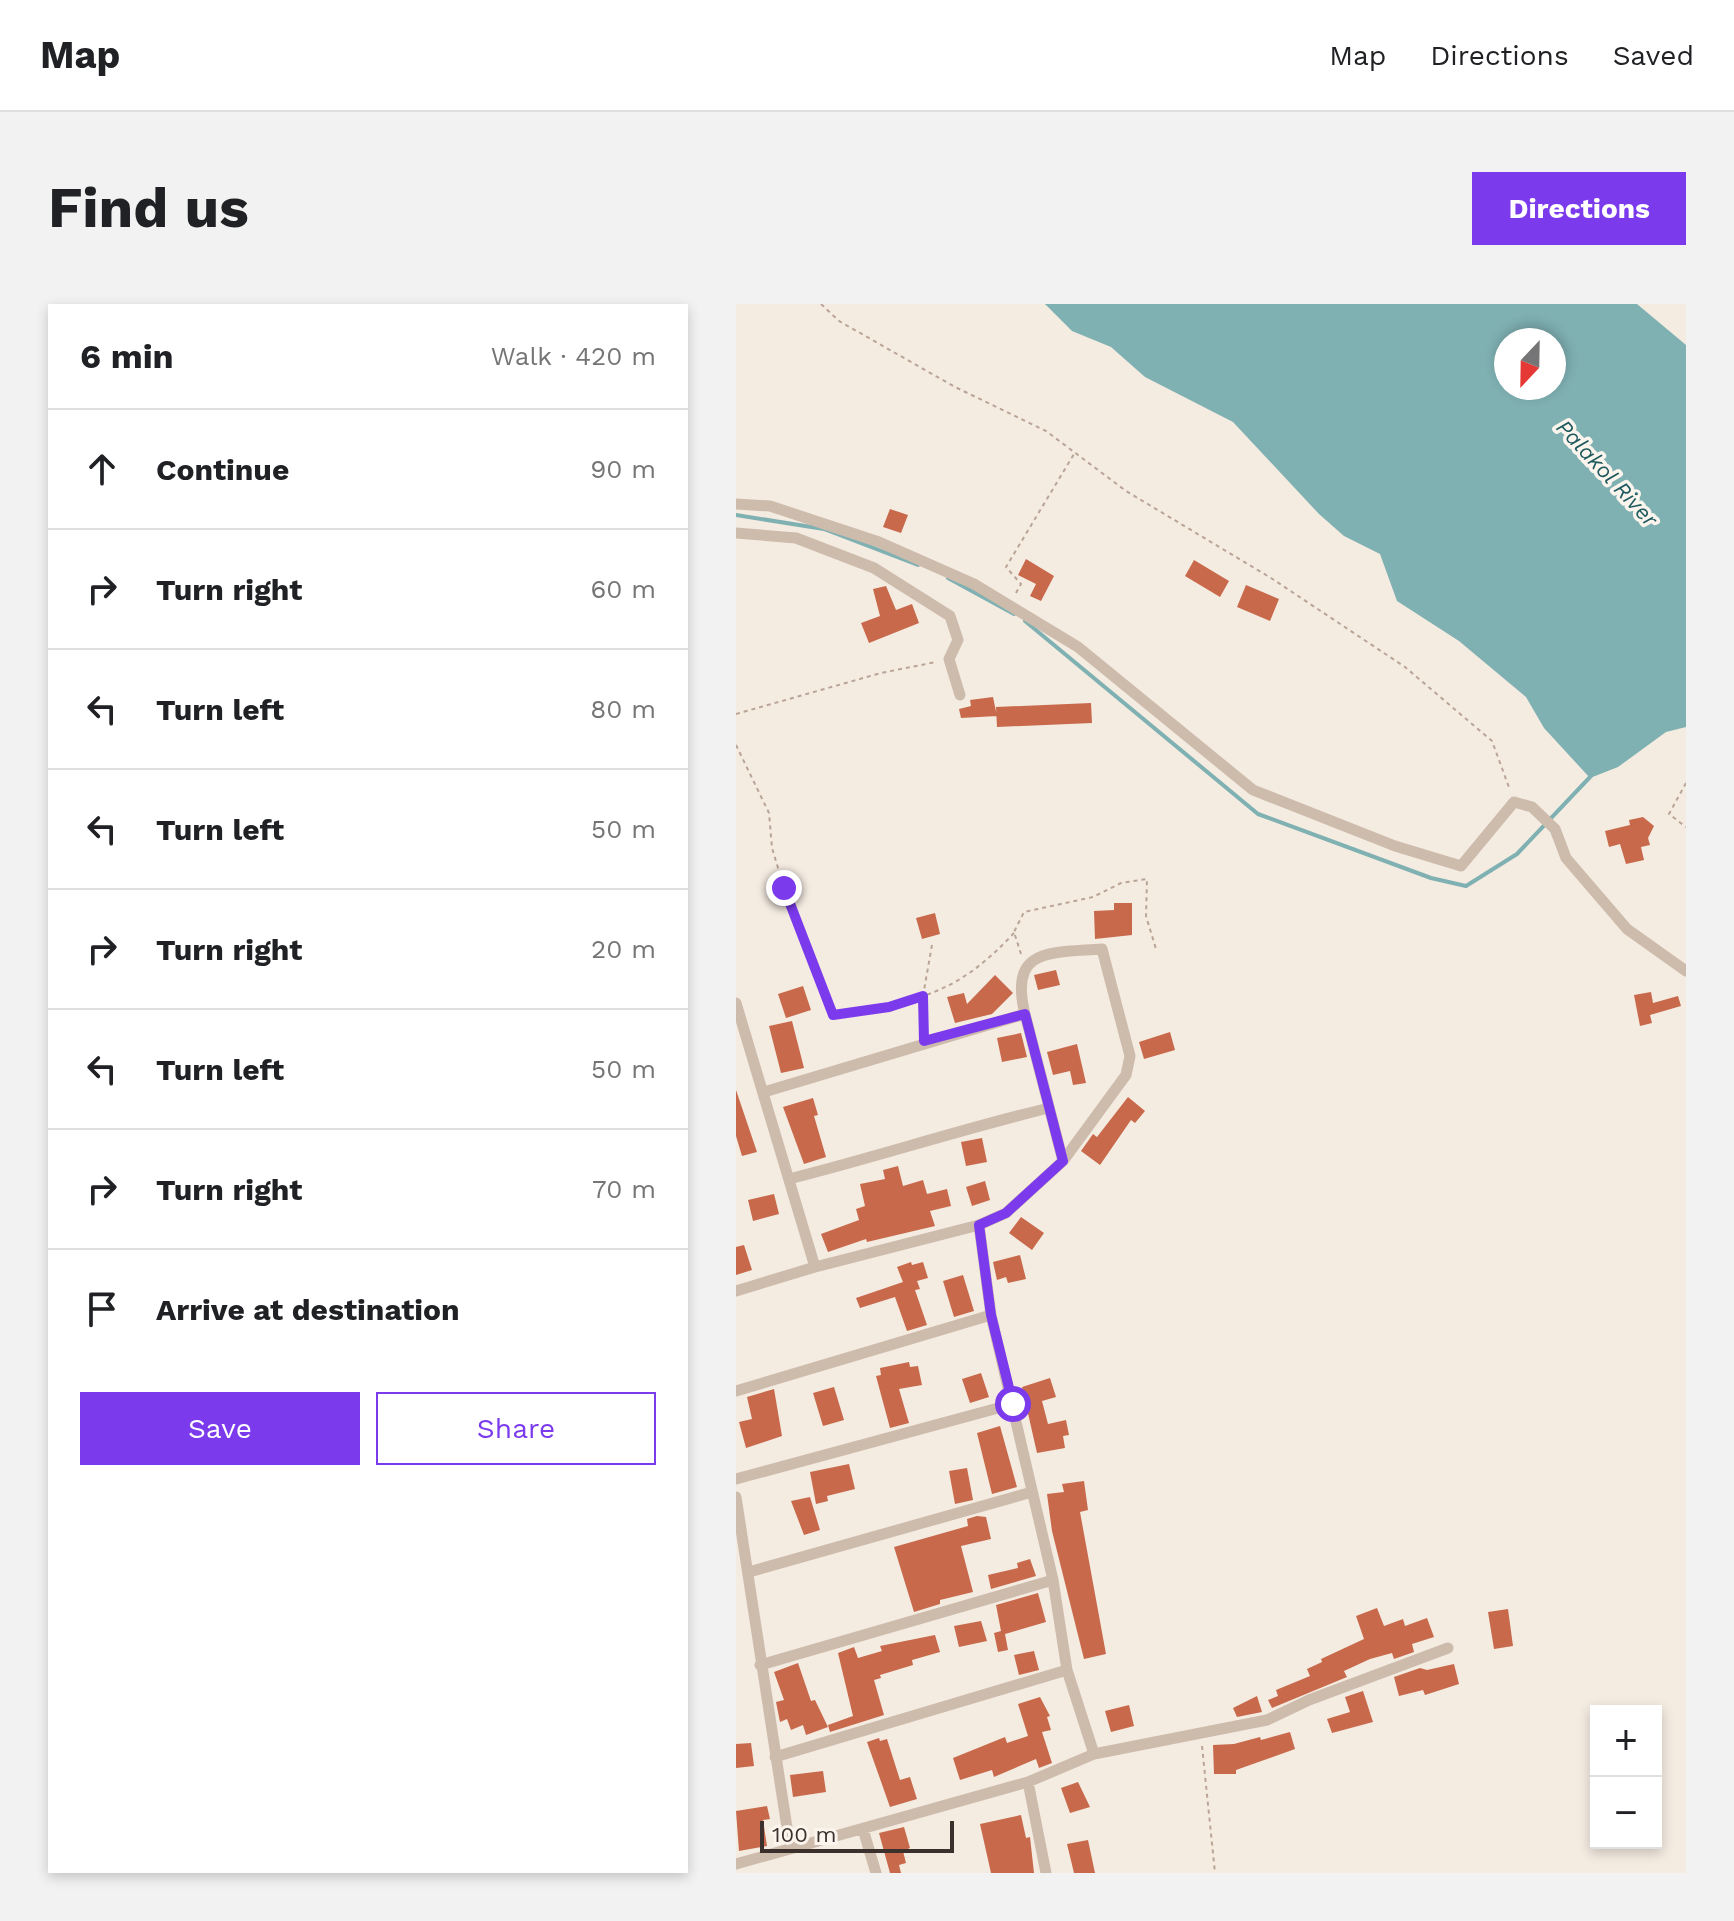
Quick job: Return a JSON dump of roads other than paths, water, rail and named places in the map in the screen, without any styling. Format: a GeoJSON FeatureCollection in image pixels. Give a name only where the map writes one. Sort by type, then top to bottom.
{"type":"FeatureCollection","features":[{"type":"Feature","properties":{"kind":"street"},"geometry":{"type":"LineString","coordinates":[[736,504],[770,506],[879,542],[974,584],[1078,647],[1253,790],[1395,846],[1461,866],[1514,802],[1532,807],[1555,829],[1566,858],[1627,929],[1686,971]]}},
{"type":"Feature","properties":{"kind":"street"},"geometry":{"type":"LineString","coordinates":[[736,533],[796,538],[874,568],[950,616],[958,640],[949,659],[960,695]]}},
{"type":"Feature","properties":{"kind":"street"},"geometry":{"type":"LineString","coordinates":[[736,1291],[815,1267],[979,1225],[1006,1213],[1063,1161],[1126,1075],[1130,1056],[1102,949],[1040,955],[1025,966],[1018,987],[1063,1161]]}},
{"type":"Feature","properties":{"kind":"street"},"geometry":{"type":"LineString","coordinates":[[736,1003],[815,1267]]}},
{"type":"Feature","properties":{"kind":"street"},"geometry":{"type":"LineString","coordinates":[[764,1092],[924,1041],[1025,1014]]}},
{"type":"Feature","properties":{"kind":"street"},"geometry":{"type":"LineString","coordinates":[[789,1179],[1049,1108]]}},
{"type":"Feature","properties":{"kind":"street"},"geometry":{"type":"LineString","coordinates":[[979,1225],[991,1315],[1053,1580],[1067,1670],[1094,1754]]}},
{"type":"Feature","properties":{"kind":"street"},"geometry":{"type":"LineString","coordinates":[[736,1391],[991,1315]]}},
{"type":"Feature","properties":{"kind":"street"},"geometry":{"type":"LineString","coordinates":[[736,1479],[1013,1404]]}},
{"type":"Feature","properties":{"kind":"street"},"geometry":{"type":"LineString","coordinates":[[749,1572],[1032,1492]]}},
{"type":"Feature","properties":{"kind":"street"},"geometry":{"type":"LineString","coordinates":[[736,1497],[790,1847]]}},
{"type":"Feature","properties":{"kind":"street"},"geometry":{"type":"LineString","coordinates":[[760,1665],[1053,1580]]}},
{"type":"Feature","properties":{"kind":"street"},"geometry":{"type":"LineString","coordinates":[[736,1864],[1028,1782],[1094,1754],[1267,1720],[1309,1700],[1448,1648]]}},
{"type":"Feature","properties":{"kind":"street"},"geometry":{"type":"LineString","coordinates":[[775,1757],[1067,1670]]}},
{"type":"Feature","properties":{"kind":"street"},"geometry":{"type":"LineString","coordinates":[[1028,1782],[1046,1873]]}},
{"type":"Feature","properties":{"kind":"street"},"geometry":{"type":"LineString","coordinates":[[863,1829],[876,1873]]}},
{"type":"Feature","properties":{"kind":"water","name":"Palakol River"},"geometry":{"type":"Polygon","coordinates":[[[1045,304],[1637,304],[1686,345],[1686,727],[1666,732],[1618,767],[1590,778],[1544,728],[1526,697],[1459,641],[1397,601],[1380,554],[1344,536],[1319,514],[1233,422],[1145,377],[1111,347],[1072,331],[1045,304]]]}},
{"type":"Feature","properties":{"kind":"waterway"},"geometry":{"type":"LineString","coordinates":[[736,515],[824,529],[918,565]]}},
{"type":"Feature","properties":{"kind":"waterway"},"geometry":{"type":"LineString","coordinates":[[948,578],[1014,614]]}},
{"type":"Feature","properties":{"kind":"waterway"},"geometry":{"type":"LineString","coordinates":[[1025,621],[1258,814],[1431,878],[1466,886],[1517,854],[1591,776]]}}]}
